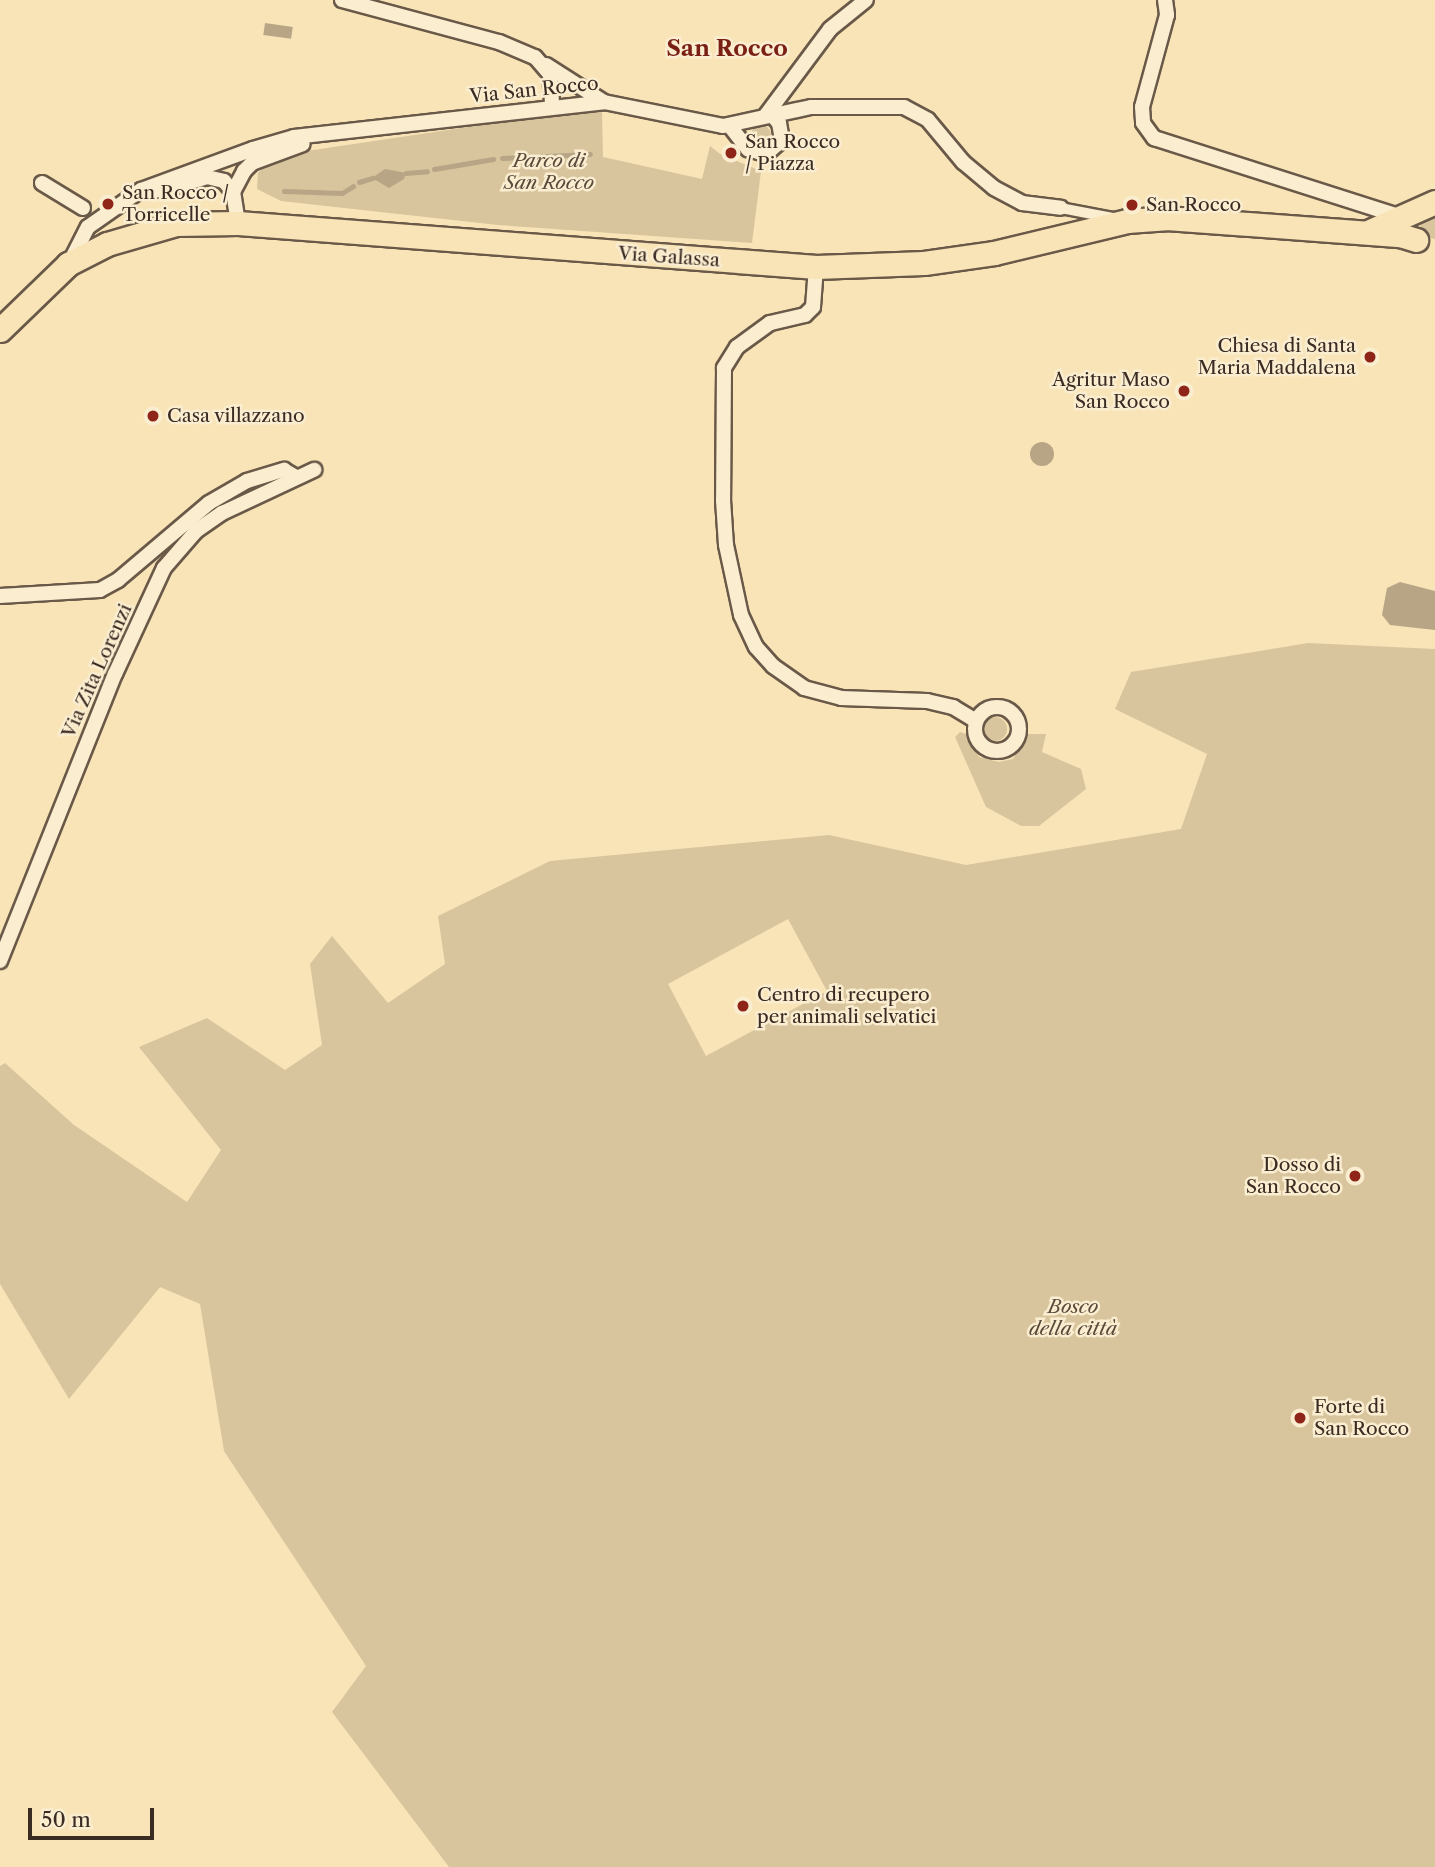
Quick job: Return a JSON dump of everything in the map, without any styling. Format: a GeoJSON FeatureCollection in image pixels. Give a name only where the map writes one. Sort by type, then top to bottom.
{"type":"FeatureCollection","features":[{"type":"Feature","properties":{"kind":"main road","name":"Via Galassa"},"geometry":{"type":"LineString","coordinates":[[1364,232],[1418,208]]}},
{"type":"Feature","properties":{"kind":"main road"},"geometry":{"type":"LineString","coordinates":[[1418,208],[1411,220],[1426,244]]}},
{"type":"Feature","properties":{"kind":"main road","name":"Via Galassa"},"geometry":{"type":"LineString","coordinates":[[0,330],[68,264],[107,244],[176,224],[238,223],[816,267],[924,263],[994,253],[1127,221],[1166,218],[1364,232],[1426,244]]}},
{"type":"Feature","properties":{"kind":"street"},"geometry":{"type":"LineString","coordinates":[[342,0],[499,42],[545,64],[604,102]]}},
{"type":"Feature","properties":{"kind":"street"},"geometry":{"type":"LineString","coordinates":[[729,125],[748,149],[766,154],[782,139],[779,123],[768,114],[830,29],[866,0]]}},
{"type":"Feature","properties":{"kind":"street"},"geometry":{"type":"LineString","coordinates":[[1165,0],[1167,15],[1142,107],[1143,124],[1154,138],[1354,203],[1418,208]]}},
{"type":"Feature","properties":{"kind":"street"},"geometry":{"type":"LineString","coordinates":[[545,64],[550,74],[552,106]]}},
{"type":"Feature","properties":{"kind":"street","name":"Via San Rocco"},"geometry":{"type":"LineString","coordinates":[[68,264],[95,221],[141,190],[253,149],[294,137],[604,102],[729,125],[768,114],[811,107],[904,107],[928,120],[963,162],[994,188],[1022,203],[1127,221]]}},
{"type":"Feature","properties":{"kind":"street","name":"Via San Rocco"},"geometry":{"type":"LineString","coordinates":[[141,190],[164,190],[208,177],[224,181],[233,192],[252,163],[341,132]]}},
{"type":"Feature","properties":{"kind":"street"},"geometry":{"type":"LineString","coordinates":[[42,183],[80,202],[95,221]]}},
{"type":"Feature","properties":{"kind":"street"},"geometry":{"type":"LineString","coordinates":[[233,192],[238,223]]}},
{"type":"Feature","properties":{"kind":"street"},"geometry":{"type":"LineString","coordinates":[[1354,203],[1364,232]]}},
{"type":"Feature","properties":{"kind":"street"},"geometry":{"type":"LineString","coordinates":[[816,267],[813,307],[804,315],[770,323],[737,347],[724,368],[723,500],[726,545],[741,615],[756,647],[773,666],[804,688],[841,698],[927,701],[953,706],[976,721]]}},
{"type":"Feature","properties":{"kind":"street"},"geometry":{"type":"LineString","coordinates":[[0,596],[100,590],[118,580],[209,503],[247,481],[284,470],[296,477]]}},
{"type":"Feature","properties":{"kind":"street","name":"Via Zita Lorenzi"},"geometry":{"type":"LineString","coordinates":[[0,961],[115,674],[164,568],[196,531],[314,470]]}},
{"type":"Feature","properties":{"kind":"green space","name":"Parco di San Rocco"},"geometry":{"type":"Polygon","coordinates":[[[602,112],[603,157],[702,179],[710,146],[720,154],[761,171],[752,243],[498,225],[281,201],[257,189],[258,173],[266,164],[300,152],[549,115],[602,112]]]}},
{"type":"Feature","properties":{"kind":"green space"},"geometry":{"type":"Polygon","coordinates":[[[761,125],[768,128],[771,135],[768,142],[761,145],[754,142],[751,135],[754,128],[761,125]]]}},
{"type":"Feature","properties":{"kind":"green space"},"geometry":{"type":"Polygon","coordinates":[[[1435,211],[1435,239],[1421,230],[1420,221],[1435,211]]]}},
{"type":"Feature","properties":{"kind":"green space","name":"Bosco della città"},"geometry":{"type":"Polygon","coordinates":[[[1308,643],[1435,649],[1435,1867],[449,1867],[332,1712],[366,1666],[224,1451],[200,1304],[160,1287],[69,1399],[0,1284],[0,1066],[5,1063],[74,1125],[187,1202],[221,1150],[139,1047],[207,1018],[285,1070],[322,1045],[310,964],[332,936],[388,1003],[445,964],[438,916],[550,861],[829,835],[966,865],[1181,829],[1207,754],[1115,709],[1131,672],[1308,643]],[[788,919],[668,984],[706,1056],[827,991],[788,919]]]}},
{"type":"Feature","properties":{"kind":"green space"},"geometry":{"type":"Polygon","coordinates":[[[995,717],[1006,724],[1007,729],[1000,740],[995,741],[984,734],[983,729],[990,718],[995,717]]]}},
{"type":"Feature","properties":{"kind":"green space"},"geometry":{"type":"Polygon","coordinates":[[[960,732],[966,734],[979,757],[999,762],[1013,759],[1028,734],[1046,734],[1042,752],[1081,769],[1086,789],[1039,826],[1021,826],[986,807],[955,737],[960,732]]]}},
{"type":"Feature","properties":{"kind":"shaded area"},"geometry":{"type":"Polygon","coordinates":[[[265,23],[293,27],[291,39],[263,35],[265,23]]]}},
{"type":"Feature","properties":{"kind":"shaded area"},"geometry":{"type":"Polygon","coordinates":[[[385,169],[406,173],[404,179],[389,188],[372,178],[385,169]]]}},
{"type":"Feature","properties":{"kind":"shaded area"},"geometry":{"type":"Polygon","coordinates":[[[1042,442],[1053,449],[1054,454],[1047,465],[1042,466],[1031,459],[1030,454],[1037,443],[1042,442]]]}},
{"type":"Feature","properties":{"kind":"shaded area"},"geometry":{"type":"Polygon","coordinates":[[[1400,582],[1435,591],[1435,630],[1390,625],[1382,615],[1387,588],[1400,582]]]}},
{"type":"Feature","properties":{"kind":"waterway"},"geometry":{"type":"LineString","coordinates":[[502,158],[590,154]]}},
{"type":"Feature","properties":{"kind":"waterway"},"geometry":{"type":"LineString","coordinates":[[434,169],[493,159]]}},
{"type":"Feature","properties":{"kind":"waterway"},"geometry":{"type":"LineString","coordinates":[[406,173],[427,171]]}},
{"type":"Feature","properties":{"kind":"waterway"},"geometry":{"type":"LineString","coordinates":[[359,182],[372,178]]}},
{"type":"Feature","properties":{"kind":"waterway"},"geometry":{"type":"LineString","coordinates":[[284,191],[342,193],[353,186]]}},
{"type":"Feature","properties":{"kind":"place","name":"San Rocco / Piazza"},"geometry":{"type":"Point","coordinates":[731,153]}},
{"type":"Feature","properties":{"kind":"place","name":"San Rocco / Torricelle"},"geometry":{"type":"Point","coordinates":[108,204]}},
{"type":"Feature","properties":{"kind":"place","name":"San Rocco"},"geometry":{"type":"Point","coordinates":[1132,205]}},
{"type":"Feature","properties":{"kind":"place","name":"Chiesa di Santa Maria Maddalena"},"geometry":{"type":"Point","coordinates":[1370,357]}},
{"type":"Feature","properties":{"kind":"place","name":"Agritur Maso San Rocco"},"geometry":{"type":"Point","coordinates":[1184,391]}},
{"type":"Feature","properties":{"kind":"place","name":"Casa villazzano"},"geometry":{"type":"Point","coordinates":[153,416]}},
{"type":"Feature","properties":{"kind":"place","name":"Centro di recupero per animali selvatici"},"geometry":{"type":"Point","coordinates":[743,1006]}},
{"type":"Feature","properties":{"kind":"place","name":"Dosso di San Rocco"},"geometry":{"type":"Point","coordinates":[1355,1176]}},
{"type":"Feature","properties":{"kind":"place","name":"Forte di San Rocco"},"geometry":{"type":"Point","coordinates":[1300,1418]}},
{"type":"Feature","properties":{"kind":"district","name":"San Rocco"},"geometry":{"type":"Point","coordinates":[727,48]}}]}
